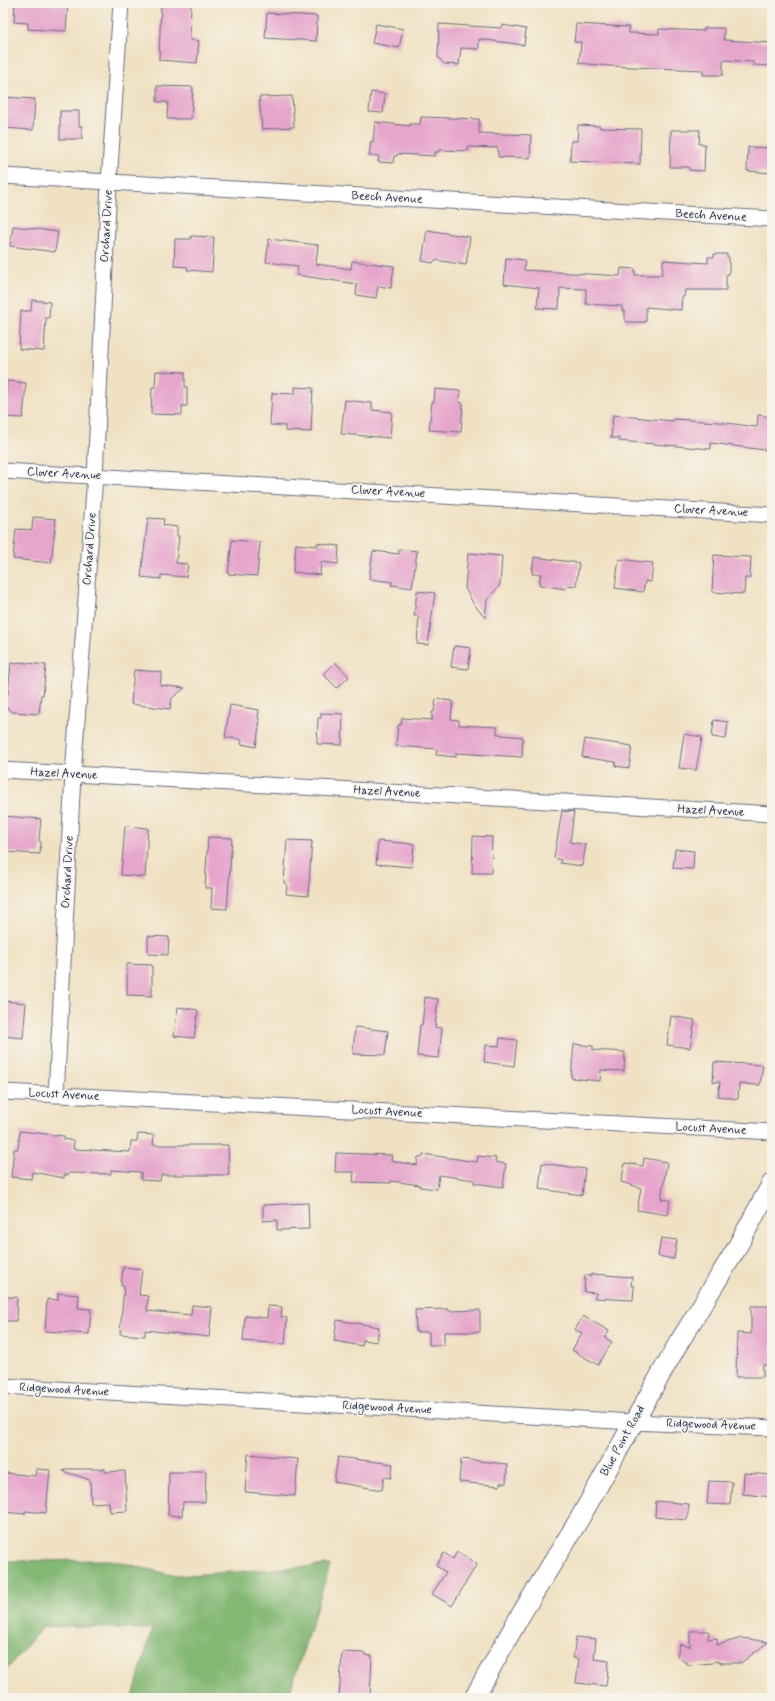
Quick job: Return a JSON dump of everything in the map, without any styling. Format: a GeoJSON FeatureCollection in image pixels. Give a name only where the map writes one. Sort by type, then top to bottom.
{"type":"FeatureCollection","features":[{"type":"Feature","properties":{"kind":"street","name":"Orchard Drive"},"geometry":{"type":"LineString","coordinates":[[56,1095],[73,775],[95,476],[109,183],[121,3]]}},
{"type":"Feature","properties":{"kind":"street","name":"Beech Avenue"},"geometry":{"type":"LineString","coordinates":[[3,176],[772,219]]}},
{"type":"Feature","properties":{"kind":"street","name":"Clover Avenue"},"geometry":{"type":"LineString","coordinates":[[3,471],[772,515]]}},
{"type":"Feature","properties":{"kind":"street","name":"Hazel Avenue"},"geometry":{"type":"LineString","coordinates":[[3,770],[772,814]]}},
{"type":"Feature","properties":{"kind":"street","name":"Locust Avenue"},"geometry":{"type":"LineString","coordinates":[[3,1092],[772,1132]]}},
{"type":"Feature","properties":{"kind":"street","name":"Blue Point Road"},"geometry":{"type":"LineString","coordinates":[[474,1698],[520,1616],[580,1518],[633,1422],[735,1251],[772,1183]]}},
{"type":"Feature","properties":{"kind":"street","name":"Ridgewood Avenue"},"geometry":{"type":"LineString","coordinates":[[3,1386],[633,1422],[772,1428]]}},
{"type":"Feature","properties":{"kind":"green space"},"geometry":{"type":"Polygon","coordinates":[[[111,1560],[176,1576],[330,1565],[288,1698],[133,1697],[152,1629],[43,1626],[3,1674],[3,1561],[111,1560]]]}},
{"type":"Feature","properties":{"kind":"building"},"geometry":{"type":"Polygon","coordinates":[[[15,3],[68,3],[66,31],[28,29],[28,23],[14,22],[15,3]]]}},
{"type":"Feature","properties":{"kind":"building"},"geometry":{"type":"Polygon","coordinates":[[[161,3],[191,3],[190,40],[199,41],[197,63],[159,60],[161,3]]]}},
{"type":"Feature","properties":{"kind":"building"},"geometry":{"type":"Polygon","coordinates":[[[267,13],[317,16],[316,41],[265,38],[267,13]]]}},
{"type":"Feature","properties":{"kind":"building"},"geometry":{"type":"Polygon","coordinates":[[[376,24],[403,29],[399,48],[372,43],[376,24]]]}},
{"type":"Feature","properties":{"kind":"building"},"geometry":{"type":"Polygon","coordinates":[[[439,24],[501,28],[502,25],[526,29],[524,45],[479,39],[479,49],[461,48],[459,65],[444,64],[438,57],[439,24]]]}},
{"type":"Feature","properties":{"kind":"building"},"geometry":{"type":"Polygon","coordinates":[[[576,24],[629,27],[629,33],[659,34],[659,29],[704,31],[704,28],[724,28],[724,40],[772,43],[772,66],[753,65],[753,62],[723,60],[723,75],[703,75],[703,70],[609,66],[579,63],[581,42],[574,42],[576,24]]]}},
{"type":"Feature","properties":{"kind":"building"},"geometry":{"type":"Polygon","coordinates":[[[157,86],[193,87],[191,119],[167,119],[168,102],[157,102],[157,86]]]}},
{"type":"Feature","properties":{"kind":"building"},"geometry":{"type":"Polygon","coordinates":[[[371,92],[385,94],[383,113],[369,112],[371,92]]]}},
{"type":"Feature","properties":{"kind":"building"},"geometry":{"type":"Polygon","coordinates":[[[292,96],[294,127],[262,129],[259,97],[292,96]]]}},
{"type":"Feature","properties":{"kind":"building"},"geometry":{"type":"Polygon","coordinates":[[[3,97],[35,99],[33,130],[3,128],[3,97]]]}},
{"type":"Feature","properties":{"kind":"building"},"geometry":{"type":"Polygon","coordinates":[[[60,111],[79,111],[79,126],[82,126],[82,139],[60,139],[60,111]]]}},
{"type":"Feature","properties":{"kind":"building"},"geometry":{"type":"Polygon","coordinates":[[[421,117],[479,119],[479,133],[531,135],[530,158],[498,157],[498,148],[468,147],[468,151],[439,150],[439,152],[435,152],[435,156],[397,154],[397,156],[394,156],[393,163],[378,162],[379,156],[369,156],[371,141],[373,142],[375,122],[410,126],[410,124],[420,124],[421,117]]]}},
{"type":"Feature","properties":{"kind":"building"},"geometry":{"type":"Polygon","coordinates":[[[578,125],[600,126],[600,128],[641,129],[640,164],[570,161],[571,141],[577,141],[578,125]]]}},
{"type":"Feature","properties":{"kind":"building"},"geometry":{"type":"Polygon","coordinates":[[[671,130],[700,130],[699,144],[705,144],[704,171],[689,170],[689,167],[670,167],[671,130]]]}},
{"type":"Feature","properties":{"kind":"building"},"geometry":{"type":"Polygon","coordinates":[[[748,147],[772,148],[772,173],[747,171],[748,147]]]}},
{"type":"Feature","properties":{"kind":"building"},"geometry":{"type":"Polygon","coordinates":[[[13,226],[58,232],[55,252],[10,246],[13,226]]]}},
{"type":"Feature","properties":{"kind":"building"},"geometry":{"type":"Polygon","coordinates":[[[427,230],[470,237],[466,265],[435,260],[433,263],[422,261],[427,230]]]}},
{"type":"Feature","properties":{"kind":"building"},"geometry":{"type":"Polygon","coordinates":[[[191,236],[214,237],[212,272],[187,270],[188,267],[174,266],[175,239],[191,239],[191,236]]]}},
{"type":"Feature","properties":{"kind":"building"},"geometry":{"type":"Polygon","coordinates":[[[269,239],[318,245],[316,264],[351,269],[352,261],[394,266],[391,288],[378,286],[376,298],[356,295],[357,284],[296,275],[298,266],[266,262],[269,239]]]}},
{"type":"Feature","properties":{"kind":"building"},"geometry":{"type":"Polygon","coordinates":[[[714,254],[727,254],[727,257],[729,257],[729,274],[726,275],[726,290],[685,290],[684,297],[682,297],[681,310],[646,307],[646,322],[625,322],[625,311],[622,311],[622,306],[586,304],[586,289],[560,288],[559,309],[537,308],[539,288],[504,284],[506,258],[525,260],[524,270],[620,276],[621,268],[635,269],[635,275],[662,275],[663,260],[708,263],[708,257],[714,257],[714,254]]]}},
{"type":"Feature","properties":{"kind":"building"},"geometry":{"type":"Polygon","coordinates":[[[32,300],[50,302],[49,318],[46,318],[44,351],[19,349],[21,311],[31,311],[32,300]]]}},
{"type":"Feature","properties":{"kind":"building"},"geometry":{"type":"Polygon","coordinates":[[[156,371],[185,372],[187,406],[182,406],[182,415],[151,414],[152,387],[155,387],[156,371]]]}},
{"type":"Feature","properties":{"kind":"building"},"geometry":{"type":"Polygon","coordinates":[[[7,381],[26,383],[23,418],[3,417],[3,392],[6,393],[7,381]]]}},
{"type":"Feature","properties":{"kind":"building"},"geometry":{"type":"Polygon","coordinates":[[[295,387],[313,388],[311,432],[285,431],[285,426],[270,425],[272,393],[295,394],[295,387]]]}},
{"type":"Feature","properties":{"kind":"building"},"geometry":{"type":"Polygon","coordinates":[[[435,389],[461,391],[459,402],[463,403],[461,432],[429,430],[435,389]]]}},
{"type":"Feature","properties":{"kind":"building"},"geometry":{"type":"Polygon","coordinates":[[[345,400],[372,403],[372,410],[392,412],[390,438],[341,434],[345,400]]]}},
{"type":"Feature","properties":{"kind":"building"},"geometry":{"type":"Polygon","coordinates":[[[613,415],[673,421],[673,419],[719,422],[757,427],[758,415],[772,417],[772,451],[711,443],[711,449],[619,441],[619,438],[611,438],[613,415]]]}},
{"type":"Feature","properties":{"kind":"building"},"geometry":{"type":"Polygon","coordinates":[[[33,517],[56,519],[51,563],[13,559],[16,529],[32,530],[33,517]]]}},
{"type":"Feature","properties":{"kind":"building"},"geometry":{"type":"Polygon","coordinates":[[[148,518],[164,519],[163,525],[177,527],[177,536],[179,536],[176,563],[188,564],[186,577],[161,575],[161,579],[141,577],[148,518]]]}},
{"type":"Feature","properties":{"kind":"building"},"geometry":{"type":"Polygon","coordinates":[[[232,540],[260,542],[257,576],[228,574],[232,540]]]}},
{"type":"Feature","properties":{"kind":"building"},"geometry":{"type":"Polygon","coordinates":[[[317,543],[339,546],[338,564],[321,562],[320,575],[293,572],[296,544],[317,546],[317,543]]]}},
{"type":"Feature","properties":{"kind":"building"},"geometry":{"type":"Polygon","coordinates":[[[399,549],[417,551],[412,588],[391,585],[392,582],[369,579],[373,551],[399,554],[399,549]]]}},
{"type":"Feature","properties":{"kind":"building"},"geometry":{"type":"Polygon","coordinates":[[[468,553],[502,556],[500,585],[487,600],[485,618],[473,603],[465,588],[468,553]]]}},
{"type":"Feature","properties":{"kind":"building"},"geometry":{"type":"Polygon","coordinates":[[[714,555],[751,557],[750,578],[745,578],[744,594],[712,592],[714,555]]]}},
{"type":"Feature","properties":{"kind":"building"},"geometry":{"type":"Polygon","coordinates":[[[534,557],[579,563],[576,586],[567,585],[566,589],[539,585],[541,574],[532,574],[534,557]]]}},
{"type":"Feature","properties":{"kind":"building"},"geometry":{"type":"Polygon","coordinates":[[[619,559],[653,563],[651,582],[645,581],[643,592],[615,588],[619,559]]]}},
{"type":"Feature","properties":{"kind":"building"},"geometry":{"type":"Polygon","coordinates":[[[417,591],[435,593],[428,645],[417,644],[419,616],[414,616],[417,591]]]}},
{"type":"Feature","properties":{"kind":"building"},"geometry":{"type":"Polygon","coordinates":[[[454,646],[471,648],[468,669],[451,667],[454,646]]]}},
{"type":"Feature","properties":{"kind":"building"},"geometry":{"type":"Polygon","coordinates":[[[18,662],[46,665],[43,695],[41,695],[39,714],[12,712],[3,705],[3,693],[8,694],[11,663],[17,664],[18,662]]]}},
{"type":"Feature","properties":{"kind":"building"},"geometry":{"type":"Polygon","coordinates":[[[335,662],[349,677],[337,688],[323,674],[335,662]]]}},
{"type":"Feature","properties":{"kind":"building"},"geometry":{"type":"Polygon","coordinates":[[[134,670],[162,672],[160,685],[185,688],[172,698],[170,709],[131,704],[134,670]]]}},
{"type":"Feature","properties":{"kind":"building"},"geometry":{"type":"Polygon","coordinates":[[[436,699],[453,701],[451,719],[459,720],[459,725],[497,727],[497,734],[523,737],[522,757],[456,753],[456,757],[436,755],[437,749],[396,746],[398,725],[401,725],[402,718],[432,720],[432,712],[434,712],[436,699]]]}},
{"type":"Feature","properties":{"kind":"building"},"geometry":{"type":"Polygon","coordinates":[[[230,705],[259,710],[258,719],[260,719],[256,747],[241,744],[242,740],[225,737],[230,705]]]}},
{"type":"Feature","properties":{"kind":"building"},"geometry":{"type":"Polygon","coordinates":[[[321,713],[343,714],[342,745],[317,744],[318,718],[321,718],[321,713]]]}},
{"type":"Feature","properties":{"kind":"building"},"geometry":{"type":"Polygon","coordinates":[[[714,720],[728,722],[726,739],[712,737],[714,720]]]}},
{"type":"Feature","properties":{"kind":"building"},"geometry":{"type":"Polygon","coordinates":[[[684,734],[702,737],[696,770],[679,768],[684,734]]]}},
{"type":"Feature","properties":{"kind":"building"},"geometry":{"type":"Polygon","coordinates":[[[585,739],[632,746],[629,768],[615,766],[616,762],[582,757],[585,739]]]}},
{"type":"Feature","properties":{"kind":"building"},"geometry":{"type":"Polygon","coordinates":[[[562,811],[574,812],[570,842],[586,845],[582,866],[560,863],[561,860],[554,858],[562,811]]]}},
{"type":"Feature","properties":{"kind":"building"},"geometry":{"type":"Polygon","coordinates":[[[3,816],[41,819],[39,839],[41,844],[40,854],[3,852],[3,816]]]}},
{"type":"Feature","properties":{"kind":"building"},"geometry":{"type":"Polygon","coordinates":[[[125,826],[148,828],[145,877],[121,875],[125,826]]]}},
{"type":"Feature","properties":{"kind":"building"},"geometry":{"type":"Polygon","coordinates":[[[473,836],[492,837],[491,873],[472,873],[473,836]]]}},
{"type":"Feature","properties":{"kind":"building"},"geometry":{"type":"Polygon","coordinates":[[[208,837],[232,838],[227,909],[211,908],[212,888],[205,888],[208,837]]]}},
{"type":"Feature","properties":{"kind":"building"},"geometry":{"type":"Polygon","coordinates":[[[287,840],[312,841],[308,896],[286,894],[287,884],[284,883],[287,840]]]}},
{"type":"Feature","properties":{"kind":"building"},"geometry":{"type":"Polygon","coordinates":[[[378,841],[414,844],[412,867],[376,864],[378,841]]]}},
{"type":"Feature","properties":{"kind":"building"},"geometry":{"type":"Polygon","coordinates":[[[675,849],[694,851],[693,869],[673,868],[675,849]]]}},
{"type":"Feature","properties":{"kind":"building"},"geometry":{"type":"Polygon","coordinates":[[[148,936],[169,937],[168,955],[148,954],[148,936]]]}},
{"type":"Feature","properties":{"kind":"building"},"geometry":{"type":"Polygon","coordinates":[[[127,964],[152,965],[152,996],[127,995],[127,964]]]}},
{"type":"Feature","properties":{"kind":"building"},"geometry":{"type":"Polygon","coordinates":[[[425,997],[438,999],[435,1027],[442,1028],[439,1058],[417,1056],[425,997]]]}},
{"type":"Feature","properties":{"kind":"building"},"geometry":{"type":"Polygon","coordinates":[[[4,1001],[26,1003],[23,1038],[3,1036],[4,1001]]]}},
{"type":"Feature","properties":{"kind":"building"},"geometry":{"type":"Polygon","coordinates":[[[178,1007],[198,1010],[194,1038],[174,1036],[178,1007]]]}},
{"type":"Feature","properties":{"kind":"building"},"geometry":{"type":"Polygon","coordinates":[[[671,1016],[695,1020],[690,1048],[667,1045],[671,1016]]]}},
{"type":"Feature","properties":{"kind":"building"},"geometry":{"type":"Polygon","coordinates":[[[355,1027],[388,1031],[385,1055],[353,1054],[355,1027]]]}},
{"type":"Feature","properties":{"kind":"building"},"geometry":{"type":"Polygon","coordinates":[[[500,1038],[517,1040],[514,1066],[484,1062],[486,1045],[499,1046],[500,1038]]]}},
{"type":"Feature","properties":{"kind":"building"},"geometry":{"type":"Polygon","coordinates":[[[574,1044],[593,1046],[593,1050],[625,1052],[624,1071],[601,1070],[600,1081],[571,1078],[574,1044]]]}},
{"type":"Feature","properties":{"kind":"building"},"geometry":{"type":"Polygon","coordinates":[[[714,1062],[763,1065],[760,1085],[739,1084],[738,1099],[718,1096],[720,1082],[713,1082],[714,1062]]]}},
{"type":"Feature","properties":{"kind":"building"},"geometry":{"type":"Polygon","coordinates":[[[20,1131],[64,1136],[64,1139],[74,1141],[73,1149],[130,1152],[131,1141],[137,1141],[138,1134],[154,1135],[153,1145],[228,1145],[229,1175],[161,1175],[160,1181],[141,1180],[141,1172],[111,1170],[111,1174],[69,1173],[68,1175],[64,1175],[64,1178],[32,1172],[31,1179],[11,1177],[14,1149],[18,1149],[20,1131]]]}},
{"type":"Feature","properties":{"kind":"building"},"geometry":{"type":"Polygon","coordinates":[[[336,1153],[392,1155],[391,1161],[417,1165],[418,1157],[423,1157],[423,1154],[477,1162],[478,1156],[496,1158],[495,1162],[506,1164],[503,1187],[474,1183],[474,1180],[439,1175],[437,1189],[391,1181],[391,1183],[353,1182],[354,1172],[335,1172],[336,1153]]]}},
{"type":"Feature","properties":{"kind":"building"},"geometry":{"type":"Polygon","coordinates":[[[644,1158],[667,1162],[661,1199],[670,1200],[668,1215],[637,1210],[641,1188],[621,1182],[625,1163],[643,1166],[644,1158]]]}},
{"type":"Feature","properties":{"kind":"building"},"geometry":{"type":"Polygon","coordinates":[[[542,1163],[585,1169],[582,1195],[539,1189],[542,1163]]]}},
{"type":"Feature","properties":{"kind":"building"},"geometry":{"type":"Polygon","coordinates":[[[308,1203],[309,1229],[277,1230],[277,1220],[263,1221],[263,1205],[308,1203]]]}},
{"type":"Feature","properties":{"kind":"building"},"geometry":{"type":"Polygon","coordinates":[[[661,1238],[677,1240],[674,1259],[658,1256],[661,1238]]]}},
{"type":"Feature","properties":{"kind":"building"},"geometry":{"type":"Polygon","coordinates":[[[123,1267],[142,1269],[139,1295],[148,1296],[147,1311],[191,1315],[192,1305],[212,1307],[209,1337],[145,1330],[145,1336],[120,1334],[124,1286],[121,1286],[123,1267]]]}},
{"type":"Feature","properties":{"kind":"building"},"geometry":{"type":"Polygon","coordinates":[[[591,1274],[632,1277],[631,1286],[634,1286],[633,1300],[594,1298],[597,1293],[584,1292],[585,1275],[591,1276],[591,1274]]]}},
{"type":"Feature","properties":{"kind":"building"},"geometry":{"type":"Polygon","coordinates":[[[58,1293],[79,1295],[78,1308],[91,1309],[89,1334],[45,1331],[47,1299],[58,1300],[58,1293]]]}},
{"type":"Feature","properties":{"kind":"building"},"geometry":{"type":"Polygon","coordinates":[[[3,1297],[17,1297],[16,1321],[3,1321],[3,1297]]]}},
{"type":"Feature","properties":{"kind":"building"},"geometry":{"type":"Polygon","coordinates":[[[268,1306],[282,1307],[281,1317],[287,1318],[285,1344],[243,1341],[245,1316],[267,1318],[268,1306]]]}},
{"type":"Feature","properties":{"kind":"building"},"geometry":{"type":"Polygon","coordinates":[[[751,1306],[772,1306],[772,1365],[763,1365],[763,1377],[736,1377],[737,1333],[751,1334],[751,1306]]]}},
{"type":"Feature","properties":{"kind":"building"},"geometry":{"type":"Polygon","coordinates":[[[448,1309],[449,1311],[480,1310],[480,1332],[444,1332],[444,1345],[429,1345],[429,1332],[416,1332],[415,1310],[448,1309]]]}},
{"type":"Feature","properties":{"kind":"building"},"geometry":{"type":"Polygon","coordinates":[[[583,1316],[609,1331],[605,1338],[612,1342],[598,1365],[572,1350],[582,1333],[575,1330],[583,1316]]]}},
{"type":"Feature","properties":{"kind":"building"},"geometry":{"type":"Polygon","coordinates":[[[337,1320],[379,1327],[377,1342],[363,1340],[362,1346],[334,1341],[337,1320]]]}},
{"type":"Feature","properties":{"kind":"building"},"geometry":{"type":"Polygon","coordinates":[[[248,1454],[298,1459],[295,1496],[245,1492],[248,1454]]]}},
{"type":"Feature","properties":{"kind":"building"},"geometry":{"type":"Polygon","coordinates":[[[338,1457],[393,1464],[391,1478],[384,1477],[382,1490],[334,1482],[338,1457]]]}},
{"type":"Feature","properties":{"kind":"building"},"geometry":{"type":"Polygon","coordinates":[[[461,1459],[507,1464],[506,1483],[500,1483],[500,1486],[459,1482],[461,1459]]]}},
{"type":"Feature","properties":{"kind":"building"},"geometry":{"type":"Polygon","coordinates":[[[36,1469],[50,1470],[46,1513],[25,1511],[25,1514],[3,1512],[6,1473],[35,1476],[36,1469]]]}},
{"type":"Feature","properties":{"kind":"building"},"geometry":{"type":"Polygon","coordinates":[[[64,1469],[105,1469],[105,1472],[125,1471],[127,1511],[110,1512],[109,1502],[91,1503],[90,1480],[63,1471],[64,1469]]]}},
{"type":"Feature","properties":{"kind":"building"},"geometry":{"type":"Polygon","coordinates":[[[206,1471],[205,1502],[183,1502],[182,1516],[168,1515],[169,1472],[206,1471]]]}},
{"type":"Feature","properties":{"kind":"building"},"geometry":{"type":"Polygon","coordinates":[[[744,1473],[772,1475],[772,1497],[743,1494],[744,1473]]]}},
{"type":"Feature","properties":{"kind":"building"},"geometry":{"type":"Polygon","coordinates":[[[709,1481],[732,1482],[730,1505],[707,1504],[709,1481]]]}},
{"type":"Feature","properties":{"kind":"building"},"geometry":{"type":"Polygon","coordinates":[[[656,1501],[689,1504],[687,1520],[655,1517],[656,1501]]]}},
{"type":"Feature","properties":{"kind":"building"},"geometry":{"type":"Polygon","coordinates":[[[457,1552],[477,1564],[452,1606],[432,1594],[446,1572],[436,1566],[444,1553],[453,1559],[457,1552]]]}},
{"type":"Feature","properties":{"kind":"building"},"geometry":{"type":"Polygon","coordinates":[[[690,1631],[709,1631],[708,1639],[717,1638],[717,1645],[742,1638],[768,1642],[741,1663],[722,1663],[715,1661],[713,1663],[689,1665],[677,1656],[680,1644],[690,1647],[690,1631]]]}},
{"type":"Feature","properties":{"kind":"building"},"geometry":{"type":"Polygon","coordinates":[[[576,1637],[596,1639],[594,1659],[609,1661],[606,1686],[576,1683],[579,1659],[573,1658],[576,1637]]]}},
{"type":"Feature","properties":{"kind":"building"},"geometry":{"type":"Polygon","coordinates":[[[342,1652],[365,1653],[365,1655],[372,1656],[370,1698],[339,1698],[342,1652]]]}}]}
